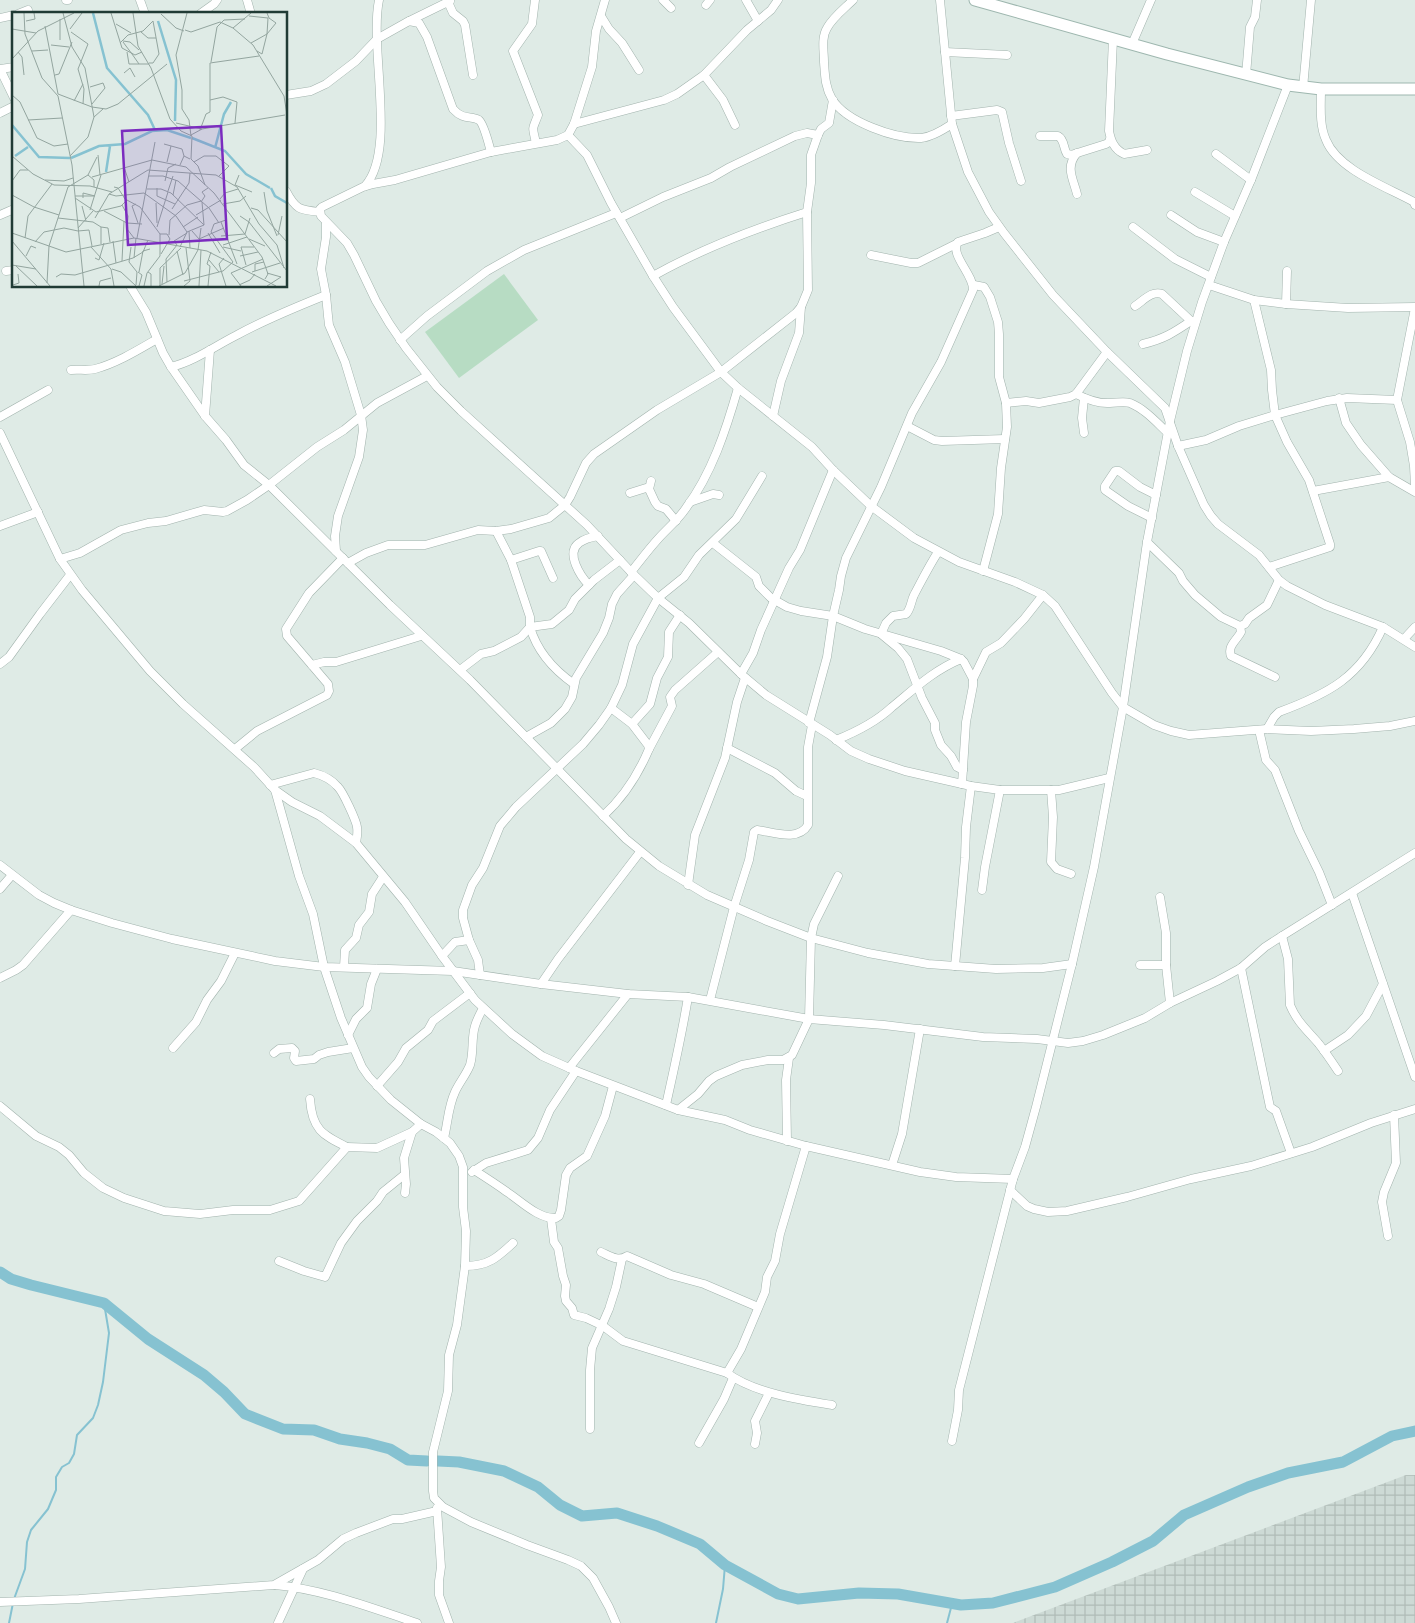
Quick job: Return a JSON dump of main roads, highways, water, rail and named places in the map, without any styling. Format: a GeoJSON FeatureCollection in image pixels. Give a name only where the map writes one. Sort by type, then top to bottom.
{"type":"FeatureCollection","features":[{"type":"Feature","properties":{"kind":"waterway"},"geometry":{"type":"LineString","coordinates":[[0,1272],[11,1279],[31,1285],[104,1303],[148,1339],[204,1375],[245,1414],[283,1429],[314,1430],[340,1439],[390,1449],[408,1460],[427,1461]]}},
{"type":"Feature","properties":{"kind":"waterway"},"geometry":{"type":"LineString","coordinates":[[14,1599],[25,1569],[27,1542],[31,1530],[48,1509],[56,1490],[56,1477],[62,1467],[69,1463],[74,1454],[77,1435],[93,1418],[98,1405],[109,1333],[104,1303]]}},
{"type":"Feature","properties":{"kind":"waterway"},"geometry":{"type":"LineString","coordinates":[[438,1461],[459,1462],[504,1471],[538,1487],[560,1505],[582,1516],[617,1513],[657,1526],[700,1544],[725,1565],[778,1594],[798,1599],[859,1593],[898,1594],[961,1605],[993,1603],[1055,1587],[1112,1562],[1153,1541],[1184,1515],[1248,1487],[1288,1473],[1343,1462],[1392,1436],[1415,1431]]}},
{"type":"Feature","properties":{"kind":"waterway"},"geometry":{"type":"LineString","coordinates":[[716,1623],[723,1589],[725,1565]]}},
{"type":"Feature","properties":{"kind":"waterway"},"geometry":{"type":"LineString","coordinates":[[9,1623],[13,1603]]}},
{"type":"Feature","properties":{"kind":"waterway"},"geometry":{"type":"LineString","coordinates":[[947,1623],[952,1604]]}}]}
